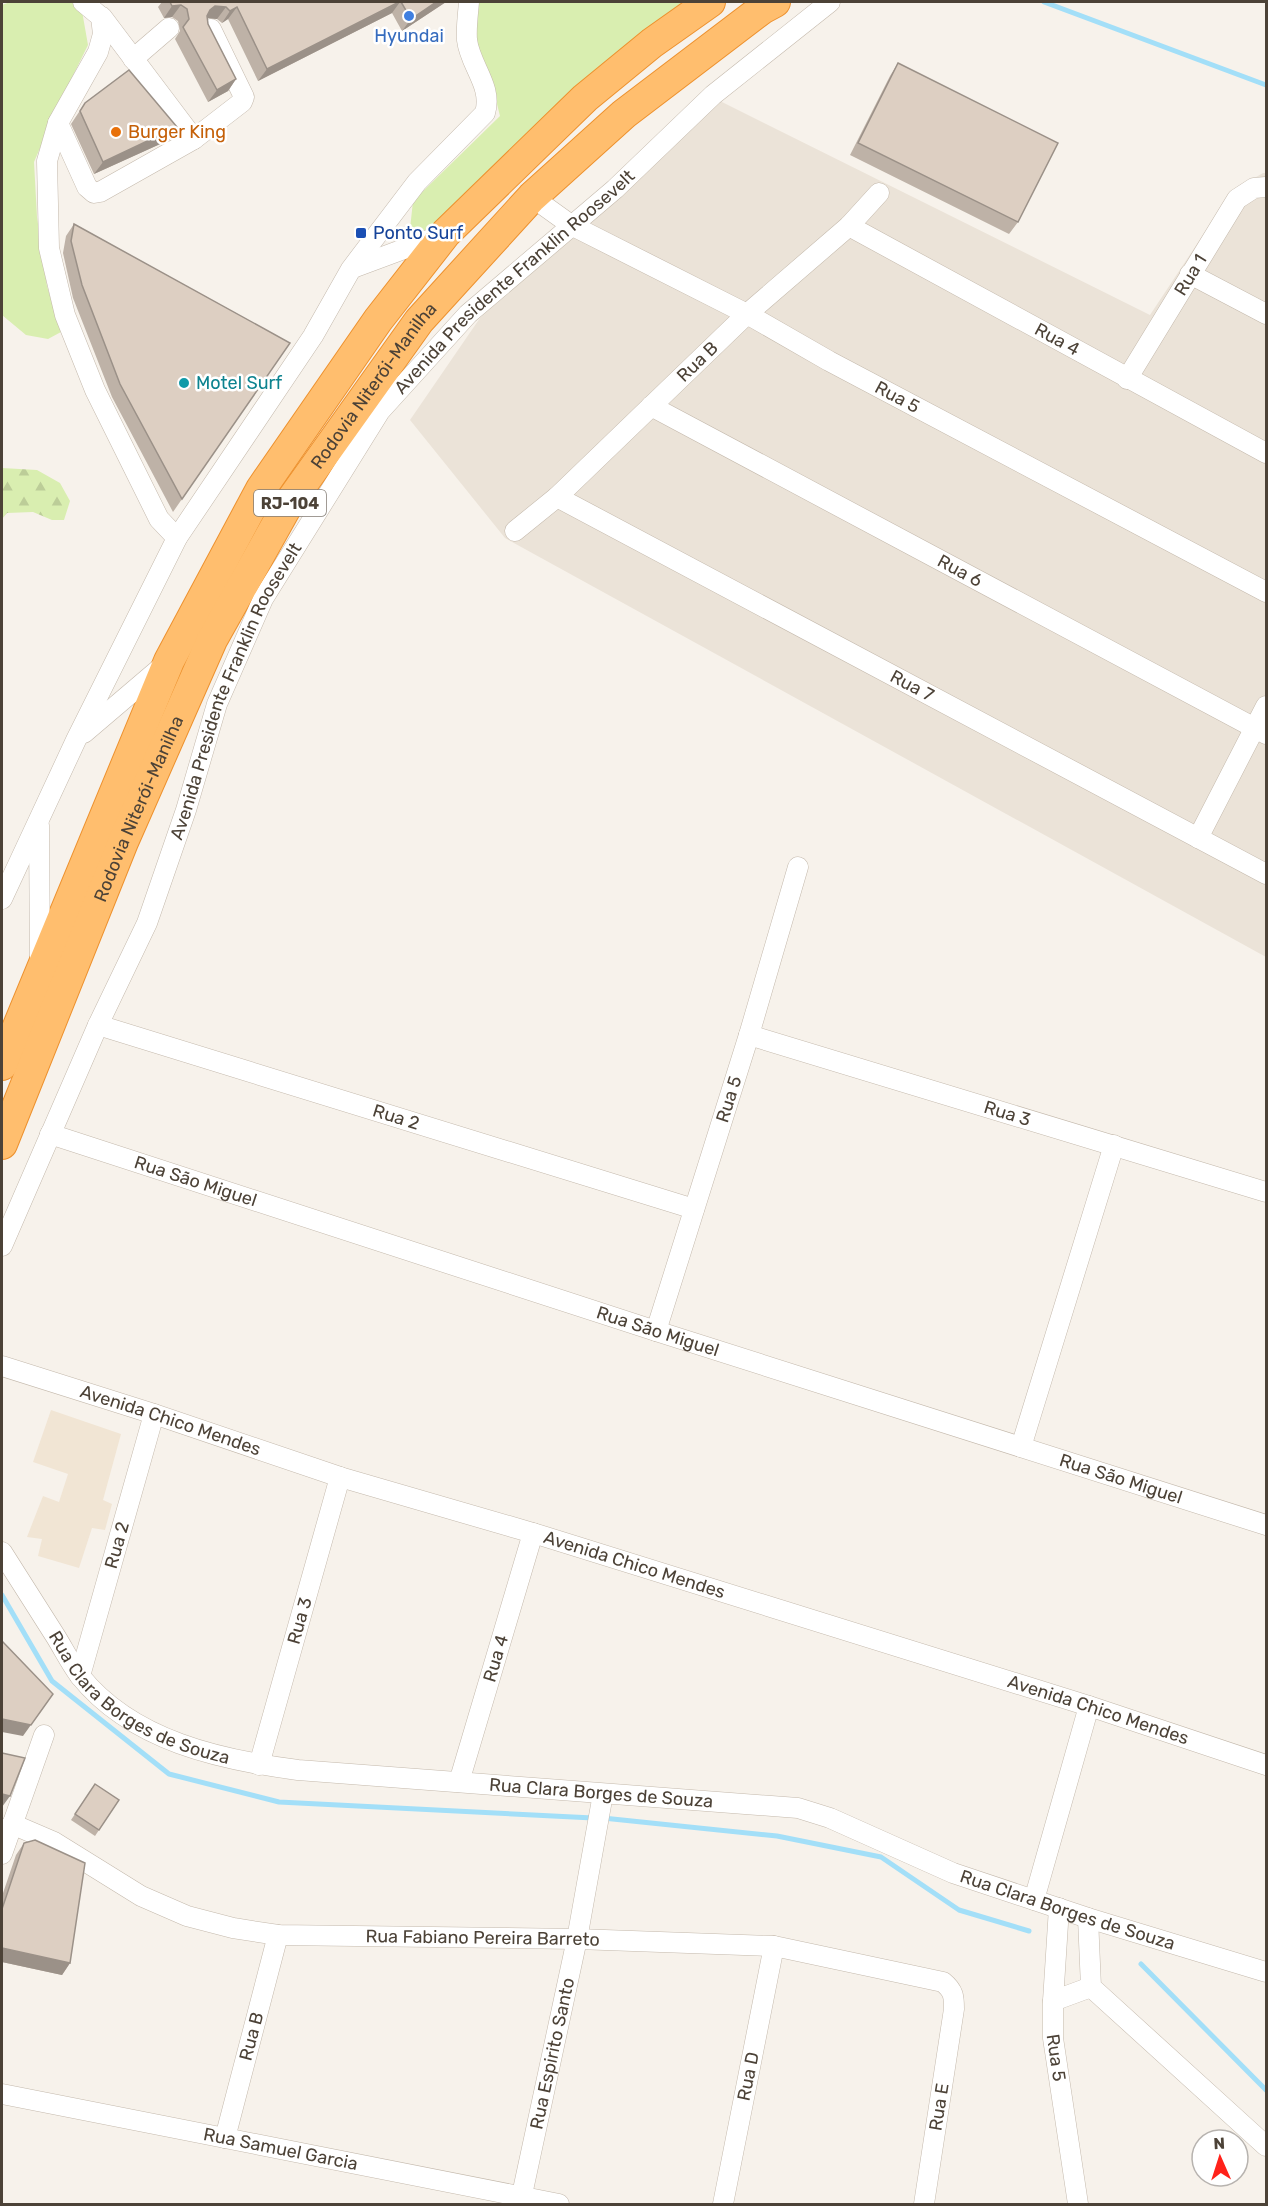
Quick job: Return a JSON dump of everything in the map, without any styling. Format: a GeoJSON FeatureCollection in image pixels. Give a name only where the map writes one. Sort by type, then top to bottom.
{"type":"FeatureCollection","features":[{"type":"Feature","properties":{"kind":"highway","name":"Rodovia Niterói-Manilha"},"geometry":{"type":"LineString","coordinates":[[2,1065],[169,660],[261,489],[378,320],[446,234],[585,98],[652,43],[710,2]]}},
{"type":"Feature","properties":{"kind":"highway","name":"Rodovia Niterói-Manilha"},"geometry":{"type":"LineString","coordinates":[[2,1144],[123,842],[212,640],[287,506],[419,321],[532,197],[624,114],[762,9],[775,2]]}},
{"type":"Feature","properties":{"kind":"street"},"geometry":{"type":"LineString","coordinates":[[83,2],[101,17],[194,139]]}},
{"type":"Feature","properties":{"kind":"street"},"geometry":{"type":"LineString","coordinates":[[2,899],[76,740],[177,538],[313,336],[351,269],[417,182],[485,113],[488,103],[487,93],[467,39],[469,2]]}},
{"type":"Feature","properties":{"kind":"street","name":"Avenida Presidente Franklin Roosevelt"},"geometry":{"type":"LineString","coordinates":[[2,1246],[98,1025],[147,923],[186,810],[217,704],[263,599],[380,411],[468,314],[615,189],[713,95],[830,2]]}},
{"type":"Feature","properties":{"kind":"street"},"geometry":{"type":"LineString","coordinates":[[101,17],[103,34],[98,52],[58,123],[46,161],[49,248],[65,315],[95,390],[159,519],[177,538]]}},
{"type":"Feature","properties":{"kind":"street"},"geometry":{"type":"LineString","coordinates":[[133,59],[169,28]]}},
{"type":"Feature","properties":{"kind":"street"},"geometry":{"type":"LineString","coordinates":[[58,123],[87,187],[94,193],[100,192],[194,139],[242,102],[244,97],[211,29]]}},
{"type":"Feature","properties":{"kind":"street","name":"Rua 1"},"geometry":{"type":"LineString","coordinates":[[1126,379],[1237,199],[1254,188],[1266,187]]}},
{"type":"Feature","properties":{"kind":"street","name":"Rua B"},"geometry":{"type":"LineString","coordinates":[[515,531],[557,497],[747,314],[849,226],[879,193]]}},
{"type":"Feature","properties":{"kind":"street","name":"Rua 5"},"geometry":{"type":"LineString","coordinates":[[532,197],[571,225],[747,314],[828,361],[1266,592]]}},
{"type":"Feature","properties":{"kind":"street","name":"Rua 4"},"geometry":{"type":"LineString","coordinates":[[849,226],[1126,379],[1266,453]]}},
{"type":"Feature","properties":{"kind":"street"},"geometry":{"type":"LineString","coordinates":[[351,269],[446,234]]}},
{"type":"Feature","properties":{"kind":"street"},"geometry":{"type":"LineString","coordinates":[[1190,274],[1266,314]]}},
{"type":"Feature","properties":{"kind":"street","name":"Rua 6"},"geometry":{"type":"LineString","coordinates":[[651,406],[1261,731]]}},
{"type":"Feature","properties":{"kind":"street","name":"Rua 7"},"geometry":{"type":"LineString","coordinates":[[557,497],[1266,874]]}},
{"type":"Feature","properties":{"kind":"street"},"geometry":{"type":"LineString","coordinates":[[76,740],[169,660]]}},
{"type":"Feature","properties":{"kind":"street"},"geometry":{"type":"LineString","coordinates":[[190,690],[217,704]]}},
{"type":"Feature","properties":{"kind":"street"},"geometry":{"type":"LineString","coordinates":[[1198,838],[1261,731],[1266,706]]}},
{"type":"Feature","properties":{"kind":"street"},"geometry":{"type":"LineString","coordinates":[[39,819],[40,972]]}},
{"type":"Feature","properties":{"kind":"street","name":"Rua 5"},"geometry":{"type":"LineString","coordinates":[[656,1331],[749,1035],[798,867]]}},
{"type":"Feature","properties":{"kind":"street","name":"Rua 2"},"geometry":{"type":"LineString","coordinates":[[98,1025],[694,1209]]}},
{"type":"Feature","properties":{"kind":"street","name":"Rua 3"},"geometry":{"type":"LineString","coordinates":[[749,1035],[1266,1192]]}},
{"type":"Feature","properties":{"kind":"street","name":"Rua São Miguel"},"geometry":{"type":"LineString","coordinates":[[50,1134],[656,1331],[1266,1525]]}},
{"type":"Feature","properties":{"kind":"street"},"geometry":{"type":"LineString","coordinates":[[1021,1447],[1114,1145]]}},
{"type":"Feature","properties":{"kind":"street","name":"Avenida Chico Mendes"},"geometry":{"type":"LineString","coordinates":[[2,1366],[340,1476],[532,1533],[1089,1706],[1266,1765]]}},
{"type":"Feature","properties":{"kind":"street","name":"Rua 2"},"geometry":{"type":"LineString","coordinates":[[80,1676],[154,1414]]}},
{"type":"Feature","properties":{"kind":"street","name":"Rua 3"},"geometry":{"type":"LineString","coordinates":[[259,1765],[340,1476]]}},
{"type":"Feature","properties":{"kind":"street","name":"Rua 4"},"geometry":{"type":"LineString","coordinates":[[459,1782],[532,1533]]}},
{"type":"Feature","properties":{"kind":"street","name":"Rua Clara Borges de Souza"},"geometry":{"type":"LineString","coordinates":[[2,1552],[80,1676],[106,1702],[141,1726],[204,1753],[259,1765],[298,1770],[459,1782],[601,1801],[798,1808],[830,1818],[953,1873],[1088,1918],[1266,1972]]}},
{"type":"Feature","properties":{"kind":"street"},"geometry":{"type":"LineString","coordinates":[[1034,1900],[1089,1706]]}},
{"type":"Feature","properties":{"kind":"street"},"geometry":{"type":"LineString","coordinates":[[2,1854],[44,1736]]}},
{"type":"Feature","properties":{"kind":"street","name":"Rua Espirito Santo"},"geometry":{"type":"LineString","coordinates":[[521,2201],[577,1939],[601,1801]]}},
{"type":"Feature","properties":{"kind":"street","name":"Rua Fabiano Pereira Barreto"},"geometry":{"type":"LineString","coordinates":[[12,1824],[54,1842],[141,1896],[187,1916],[233,1928],[278,1935],[577,1939],[774,1946],[943,1982],[954,1995],[954,2009]]}},
{"type":"Feature","properties":{"kind":"street","name":"Rua 5"},"geometry":{"type":"LineString","coordinates":[[1059,1908],[1053,2038],[1078,2205]]}},
{"type":"Feature","properties":{"kind":"street"},"geometry":{"type":"LineString","coordinates":[[1088,1918],[1091,1987],[1266,2146]]}},
{"type":"Feature","properties":{"kind":"street","name":"Rua B"},"geometry":{"type":"LineString","coordinates":[[225,2138],[278,1935]]}},
{"type":"Feature","properties":{"kind":"street","name":"Rua D"},"geometry":{"type":"LineString","coordinates":[[723,2205],[774,1946]]}},
{"type":"Feature","properties":{"kind":"street"},"geometry":{"type":"LineString","coordinates":[[1053,2001],[1091,1987]]}},
{"type":"Feature","properties":{"kind":"street","name":"Rua E"},"geometry":{"type":"LineString","coordinates":[[924,2205],[954,2009]]}},
{"type":"Feature","properties":{"kind":"street","name":"Rua Samuel Garcia"},"geometry":{"type":"LineString","coordinates":[[2,2094],[225,2138],[521,2201],[559,2205]]}},
{"type":"Feature","properties":{"kind":"shaded area"},"geometry":{"type":"Polygon","coordinates":[[[718,100],[1150,315],[1232,191],[1266,173],[1266,957],[505,538],[410,420],[480,318],[718,100]]]}},
{"type":"Feature","properties":{"kind":"shaded area"},"geometry":{"type":"Polygon","coordinates":[[[51,1410],[121,1434],[103,1500],[112,1504],[105,1530],[92,1528],[79,1568],[38,1556],[42,1539],[27,1537],[43,1496],[59,1502],[68,1474],[33,1462],[51,1410]]]}},
{"type":"Feature","properties":{"kind":"green space"},"geometry":{"type":"Polygon","coordinates":[[[10,2],[71,2],[82,11],[88,45],[34,162],[37,217],[47,286],[61,332],[48,339],[26,335],[2,315],[2,5],[10,2]]]}},
{"type":"Feature","properties":{"kind":"green space"},"geometry":{"type":"Polygon","coordinates":[[[474,2],[688,2],[425,242],[410,229],[413,201],[500,116],[494,92],[470,47],[474,2]]]}},
{"type":"Feature","properties":{"kind":"green space"},"geometry":{"type":"Polygon","coordinates":[[[2,468],[37,470],[60,483],[70,501],[64,520],[52,520],[33,512],[7,513],[2,519],[2,468]]]}},
{"type":"Feature","properties":{"kind":"building"},"geometry":{"type":"Polygon","coordinates":[[[170,2],[399,2],[267,69],[237,7],[230,11],[226,7],[215,6],[207,16],[208,24],[236,79],[217,90],[183,27],[189,19],[187,9],[181,5],[172,6],[170,2]]]}},
{"type":"Feature","properties":{"kind":"building"},"geometry":{"type":"Polygon","coordinates":[[[401,2],[436,2],[411,19],[401,2]]]}},
{"type":"Feature","properties":{"kind":"building"},"geometry":{"type":"Polygon","coordinates":[[[898,63],[1058,143],[1018,222],[858,143],[898,63]]]}},
{"type":"Feature","properties":{"kind":"building","name":"Burger King"},"geometry":{"type":"Polygon","coordinates":[[[129,70],[177,127],[103,162],[80,111],[85,103],[129,70]]]}},
{"type":"Feature","properties":{"kind":"building","name":"Motel Surf"},"geometry":{"type":"Polygon","coordinates":[[[74,224],[290,343],[182,499],[120,384],[82,285],[71,241],[74,224]]]}},
{"type":"Feature","properties":{"kind":"building"},"geometry":{"type":"Polygon","coordinates":[[[2,1641],[53,1694],[31,1725],[2,1719],[2,1641]]]}},
{"type":"Feature","properties":{"kind":"building"},"geometry":{"type":"Polygon","coordinates":[[[2,1753],[25,1758],[10,1796],[2,1794],[2,1753]]]}},
{"type":"Feature","properties":{"kind":"building"},"geometry":{"type":"Polygon","coordinates":[[[95,1784],[119,1800],[99,1830],[75,1814],[95,1784]]]}},
{"type":"Feature","properties":{"kind":"building"},"geometry":{"type":"Polygon","coordinates":[[[35,1840],[85,1863],[70,1963],[2,1948],[2,1909],[24,1843],[35,1840]]]}},
{"type":"Feature","properties":{"kind":"waterway"},"geometry":{"type":"LineString","coordinates":[[1044,2],[1266,85]]}},
{"type":"Feature","properties":{"kind":"waterway"},"geometry":{"type":"LineString","coordinates":[[2,1595],[52,1681],[169,1774],[279,1802],[593,1818]]}},
{"type":"Feature","properties":{"kind":"waterway"},"geometry":{"type":"LineString","coordinates":[[603,1818],[777,1836],[881,1857],[959,1910],[1029,1931]]}},
{"type":"Feature","properties":{"kind":"waterway"},"geometry":{"type":"LineString","coordinates":[[1141,1964],[1266,2090]]}},
{"type":"Feature","properties":{"kind":"place","name":"Hyundai"},"geometry":{"type":"Point","coordinates":[409,16]}},
{"type":"Feature","properties":{"kind":"place","name":"Burger King"},"geometry":{"type":"Point","coordinates":[116,132]}},
{"type":"Feature","properties":{"kind":"place","name":"Ponto Surf"},"geometry":{"type":"Point","coordinates":[361,233]}},
{"type":"Feature","properties":{"kind":"place","name":"Motel Surf"},"geometry":{"type":"Point","coordinates":[184,383]}}]}
